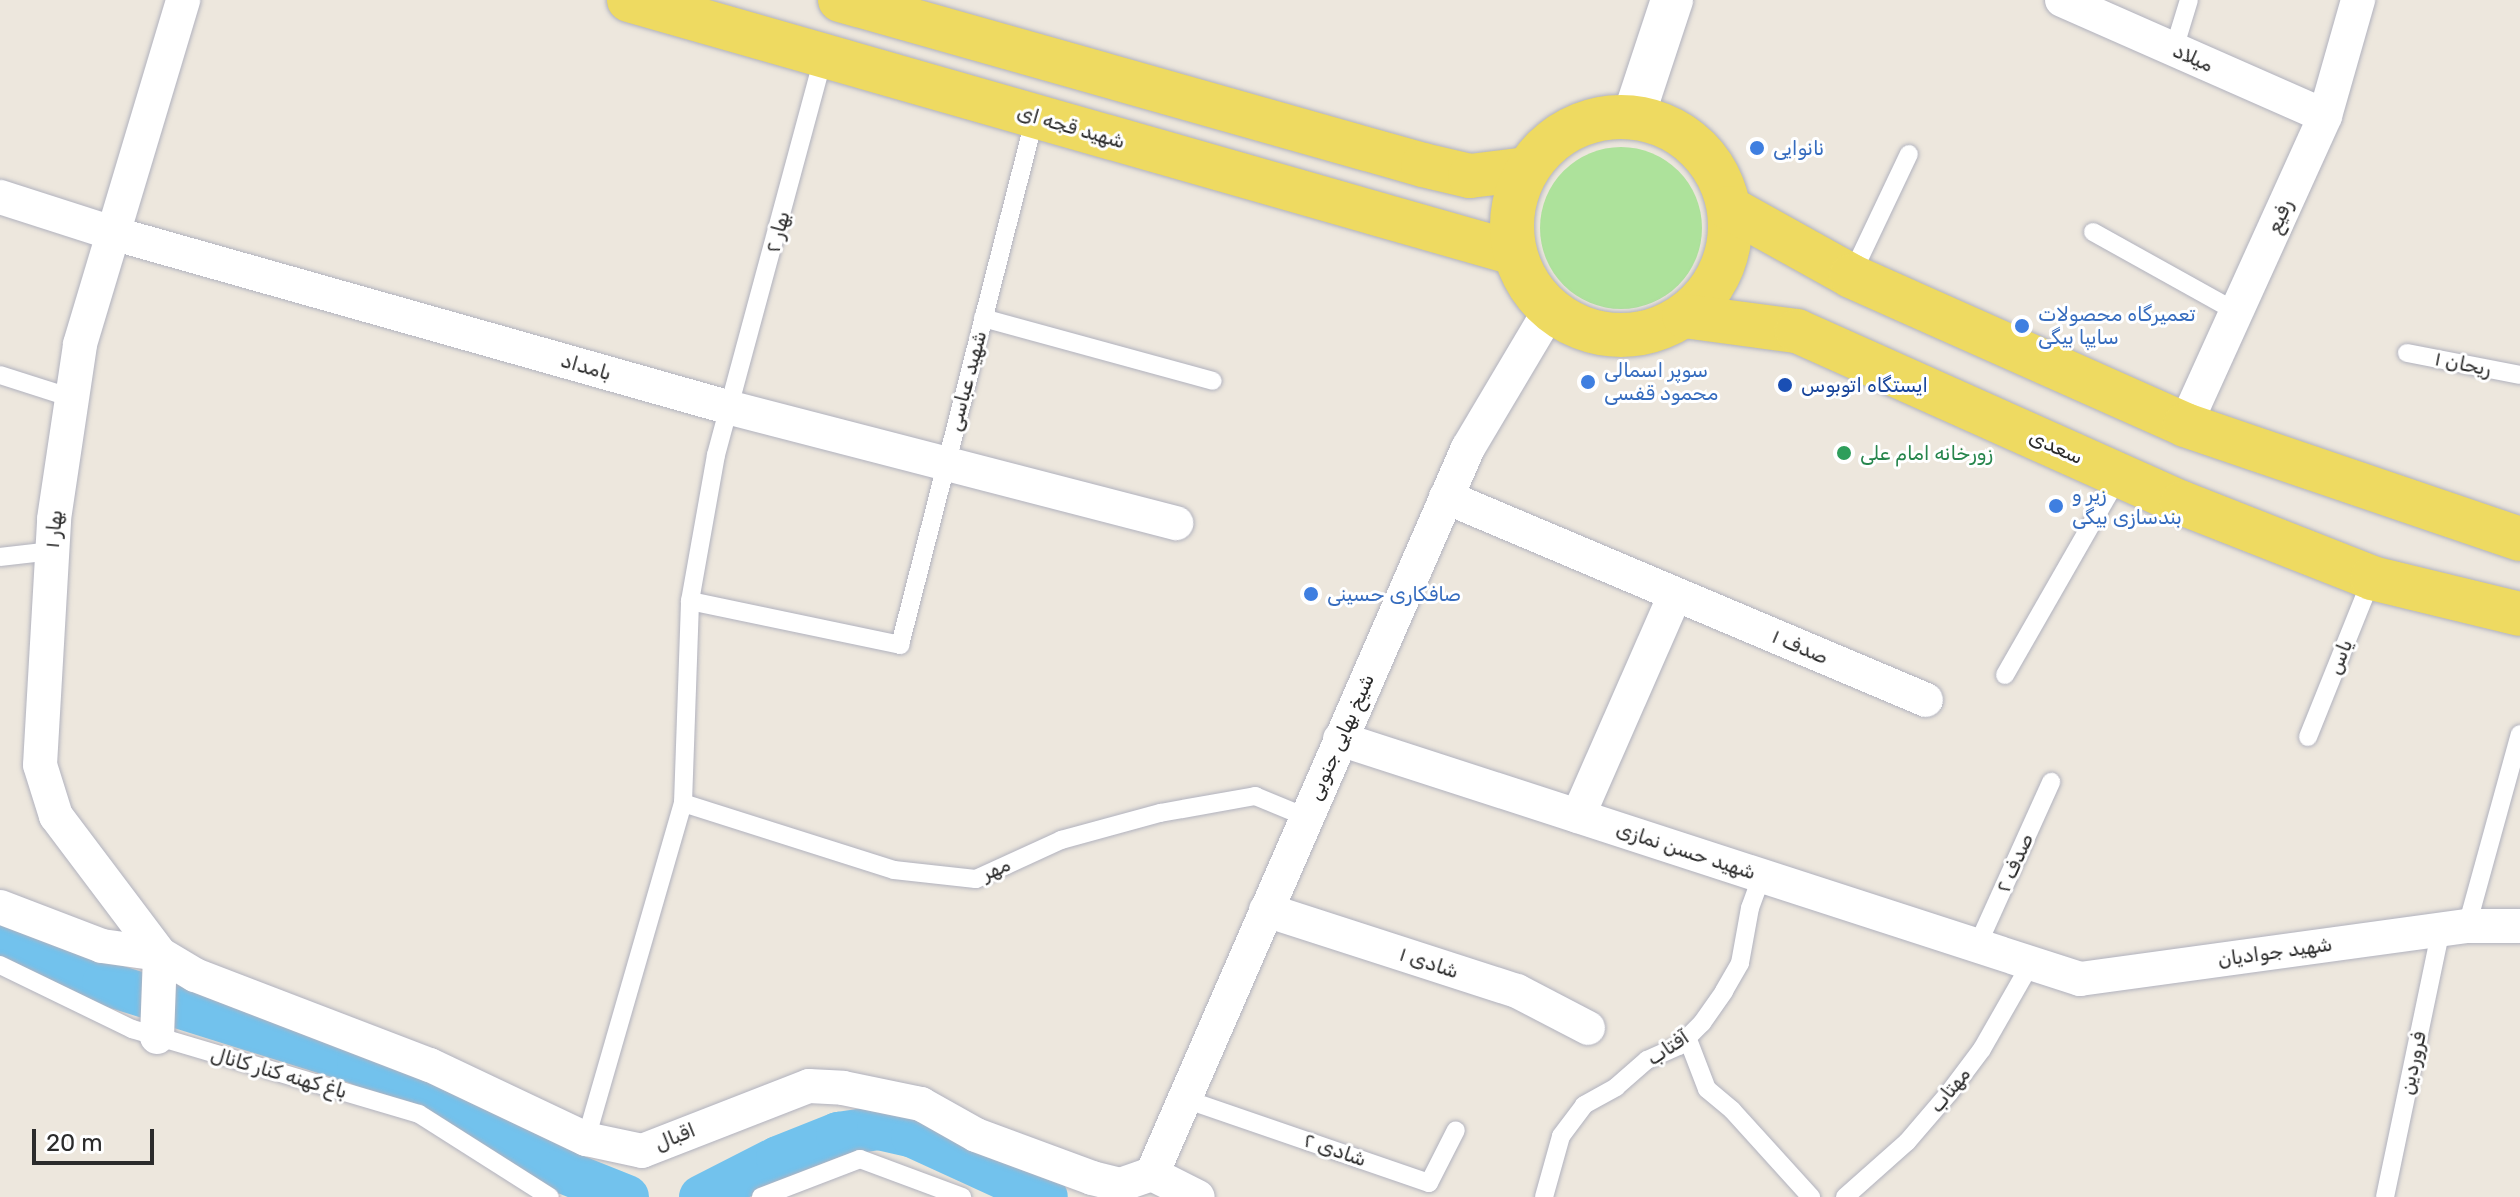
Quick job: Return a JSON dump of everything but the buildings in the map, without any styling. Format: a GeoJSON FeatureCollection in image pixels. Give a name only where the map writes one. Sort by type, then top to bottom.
{"type":"FeatureCollection","features":[{"type":"Feature","properties":{"kind":"main road","name":"شهید قجه ای"},"geometry":{"type":"LineString","coordinates":[[629,0],[1514,253]]}},
{"type":"Feature","properties":{"kind":"main road"},"geometry":{"type":"LineString","coordinates":[[840,0],[1423,165],[1470,176],[1527,169]]}},
{"type":"Feature","properties":{"kind":"main road"},"geometry":{"type":"LineString","coordinates":[[1602,118],[1633,118],[1667,127],[1696,147],[1718,175],[1729,208],[1729,243],[1718,277],[1704,298],[1684,316],[1652,331],[1616,336],[1581,328],[1550,310],[1528,284],[1514,253],[1511,225],[1515,195],[1527,169],[1547,145],[1572,128],[1602,118]]}},
{"type":"Feature","properties":{"kind":"main road"},"geometry":{"type":"LineString","coordinates":[[1729,208],[1851,276],[2185,425],[2520,539]]}},
{"type":"Feature","properties":{"kind":"main road","name":"سعدی"},"geometry":{"type":"LineString","coordinates":[[1684,316],[1797,331],[2119,476],[2372,578],[2520,614]]}},
{"type":"Feature","properties":{"kind":"street","name":"بهار ۱"},"geometry":{"type":"LineString","coordinates":[[160,954],[56,816],[40,765],[52,551],[80,344],[183,0]]}},
{"type":"Feature","properties":{"kind":"street"},"geometry":{"type":"LineString","coordinates":[[1633,118],[1672,0]]}},
{"type":"Feature","properties":{"kind":"street","name":"میلاد"},"geometry":{"type":"LineString","coordinates":[[2062,0],[2325,116]]}},
{"type":"Feature","properties":{"kind":"street","name":"رفیع"},"geometry":{"type":"LineString","coordinates":[[2185,425],[2325,116],[2358,0]]}},
{"type":"Feature","properties":{"kind":"street","name":"بامداد"},"geometry":{"type":"LineString","coordinates":[[0,197],[112,233],[731,408],[1176,523]]}},
{"type":"Feature","properties":{"kind":"street","name":"شیخ بهایی جنوبی"},"geometry":{"type":"LineString","coordinates":[[1152,1174],[1468,448],[1550,310]]}},
{"type":"Feature","properties":{"kind":"street","name":"صدف ۱"},"geometry":{"type":"LineString","coordinates":[[1446,497],[1926,700]]}},
{"type":"Feature","properties":{"kind":"street"},"geometry":{"type":"LineString","coordinates":[[1578,816],[1675,595]]}},
{"type":"Feature","properties":{"kind":"street","name":"شهید حسن نمازی"},"geometry":{"type":"LineString","coordinates":[[1340,739],[2031,963]]}},
{"type":"Feature","properties":{"kind":"street"},"geometry":{"type":"LineString","coordinates":[[0,907],[102,946],[160,954],[157,1037]]}},
{"type":"Feature","properties":{"kind":"street","name":"شادی ۱"},"geometry":{"type":"LineString","coordinates":[[1266,910],[1517,991],[1588,1028]]}},
{"type":"Feature","properties":{"kind":"street","name":"شهید جوادیان"},"geometry":{"type":"LineString","coordinates":[[2031,963],[2080,979],[2454,928],[2520,926]]}},
{"type":"Feature","properties":{"kind":"street","name":"اقبال"},"geometry":{"type":"LineString","coordinates":[[160,954],[195,975],[430,1065],[586,1139],[642,1151],[809,1086],[871,1092],[921,1104],[976,1135],[1092,1178],[1120,1185],[1152,1174]]}},
{"type":"Feature","properties":{"kind":"street"},"geometry":{"type":"LineString","coordinates":[[1152,1174],[1198,1197]]}},
{"type":"Feature","properties":{"kind":"lane"},"geometry":{"type":"LineString","coordinates":[[2174,49],[2189,0]]}},
{"type":"Feature","properties":{"kind":"lane","name":"بهار ۲"},"geometry":{"type":"LineString","coordinates":[[731,408],[824,56]]}},
{"type":"Feature","properties":{"kind":"lane","name":"شهید عباسی"},"geometry":{"type":"LineString","coordinates":[[690,601],[900,645],[1035,117]]}},
{"type":"Feature","properties":{"kind":"lane"},"geometry":{"type":"LineString","coordinates":[[1851,276],[1909,154]]}},
{"type":"Feature","properties":{"kind":"lane"},"geometry":{"type":"LineString","coordinates":[[2093,232],[2237,312]]}},
{"type":"Feature","properties":{"kind":"lane"},"geometry":{"type":"LineString","coordinates":[[983,318],[1213,381]]}},
{"type":"Feature","properties":{"kind":"lane","name":"ریحان ۱"},"geometry":{"type":"LineString","coordinates":[[2407,353],[2520,375]]}},
{"type":"Feature","properties":{"kind":"lane"},"geometry":{"type":"LineString","coordinates":[[0,375],[72,398]]}},
{"type":"Feature","properties":{"kind":"lane"},"geometry":{"type":"LineString","coordinates":[[586,1139],[683,803],[690,601],[716,455],[731,408]]}},
{"type":"Feature","properties":{"kind":"lane"},"geometry":{"type":"LineString","coordinates":[[2005,675],[2119,476]]}},
{"type":"Feature","properties":{"kind":"lane"},"geometry":{"type":"LineString","coordinates":[[0,557],[52,551]]}},
{"type":"Feature","properties":{"kind":"lane","name":"یاس"},"geometry":{"type":"LineString","coordinates":[[2308,737],[2372,578]]}},
{"type":"Feature","properties":{"kind":"lane","name":"فروردین"},"geometry":{"type":"LineString","coordinates":[[2385,1197],[2454,928],[2520,734]]}},
{"type":"Feature","properties":{"kind":"lane","name":"صدف ۲"},"geometry":{"type":"LineString","coordinates":[[1978,944],[2051,782]]}},
{"type":"Feature","properties":{"kind":"lane","name":"مهر"},"geometry":{"type":"LineString","coordinates":[[683,803],[894,870],[976,879],[1061,840],[1160,813],[1255,796],[1306,817]]}},
{"type":"Feature","properties":{"kind":"lane","name":"آفتاب"},"geometry":{"type":"LineString","coordinates":[[1544,1197],[1561,1136],[1584,1105],[1687,1037],[1724,991],[1740,963],[1750,908],[1762,875]]}},
{"type":"Feature","properties":{"kind":"lane","name":"مهتاب"},"geometry":{"type":"LineString","coordinates":[[1845,1197],[1907,1142],[1949,1093],[1982,1049],[2031,963]]}},
{"type":"Feature","properties":{"kind":"lane","name":"باغ کهنه کنار کانال"},"geometry":{"type":"LineString","coordinates":[[0,965],[132,1029],[419,1114],[550,1197]]}},
{"type":"Feature","properties":{"kind":"lane"},"geometry":{"type":"LineString","coordinates":[[1687,1037],[1707,1089],[1732,1110],[1811,1197]]}},
{"type":"Feature","properties":{"kind":"lane","name":"شادی ۲"},"geometry":{"type":"LineString","coordinates":[[1185,1099],[1429,1183],[1456,1130]]}},
{"type":"Feature","properties":{"kind":"lane"},"geometry":{"type":"LineString","coordinates":[[761,1197],[860,1159],[962,1197]]}},
{"type":"Feature","properties":{"kind":"green space"},"geometry":{"type":"Polygon","coordinates":[[[1621,147],[1652,153],[1678,171],[1696,197],[1702,228],[1696,259],[1678,285],[1652,303],[1621,309],[1590,303],[1564,285],[1546,259],[1540,228],[1546,197],[1564,171],[1590,153],[1621,147]]]}},
{"type":"Feature","properties":{"kind":"waterway"},"geometry":{"type":"LineString","coordinates":[[0,933],[104,983],[359,1063],[456,1111],[562,1171],[627,1197]]}},
{"type":"Feature","properties":{"kind":"waterway"},"geometry":{"type":"LineString","coordinates":[[701,1197],[778,1158],[838,1134],[879,1128],[913,1136],[1046,1197]]}},
{"type":"Feature","properties":{"kind":"place","name":"نانوایی"},"geometry":{"type":"Point","coordinates":[1757,148]}},
{"type":"Feature","properties":{"kind":"place","name":"تعمیرگاه محصولات سایپا بیگی"},"geometry":{"type":"Point","coordinates":[2022,326]}},
{"type":"Feature","properties":{"kind":"place","name":"سوپر اسمالی محمود قفسی"},"geometry":{"type":"Point","coordinates":[1588,382]}},
{"type":"Feature","properties":{"kind":"place","name":"ایستگاه اتوبوس"},"geometry":{"type":"Point","coordinates":[1785,385]}},
{"type":"Feature","properties":{"kind":"place","name":"زورخانه امام علی"},"geometry":{"type":"Point","coordinates":[1844,453]}},
{"type":"Feature","properties":{"kind":"place","name":"زیر و بندسازی بیگی"},"geometry":{"type":"Point","coordinates":[2056,506]}},
{"type":"Feature","properties":{"kind":"place","name":"صافکاری حسینی"},"geometry":{"type":"Point","coordinates":[1311,594]}}]}
